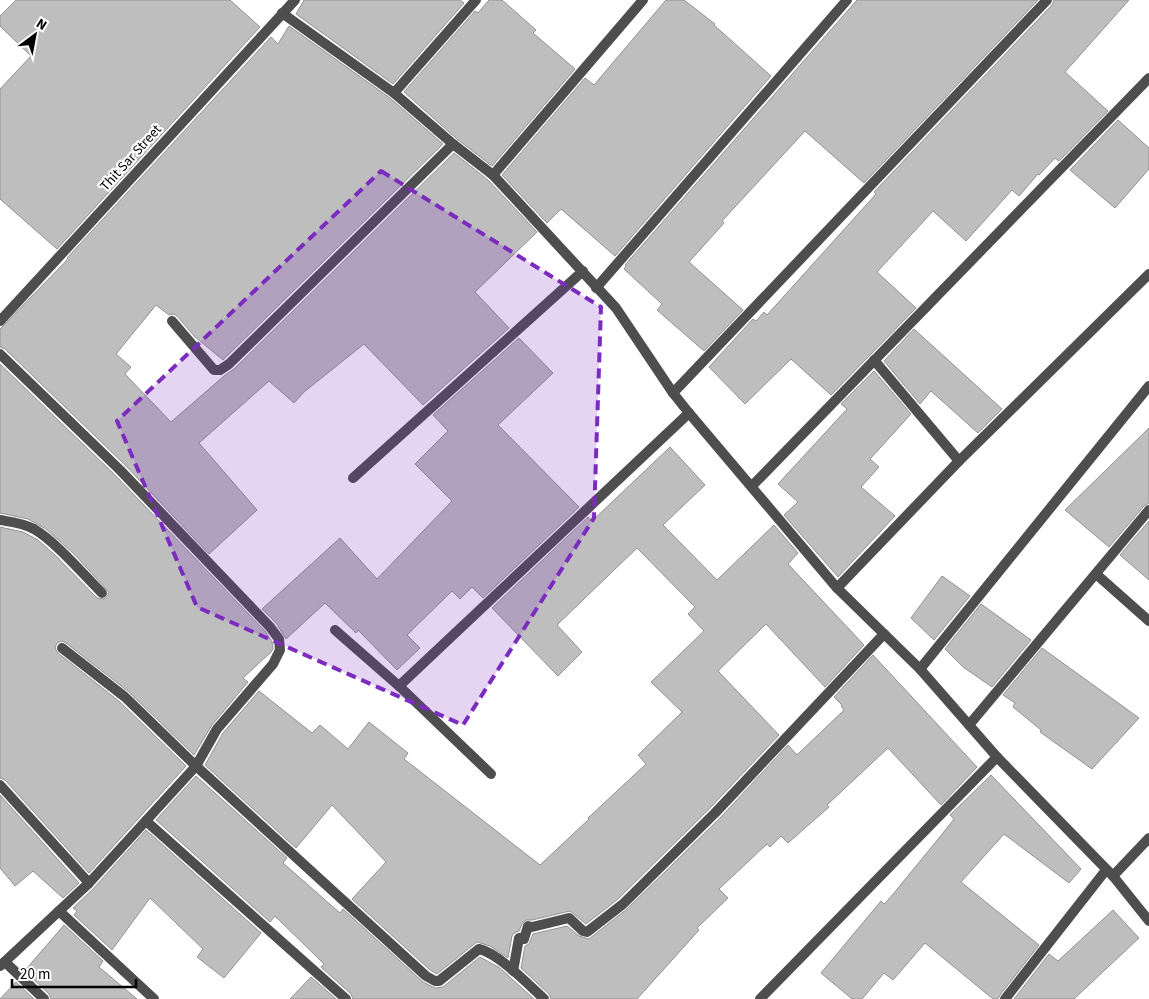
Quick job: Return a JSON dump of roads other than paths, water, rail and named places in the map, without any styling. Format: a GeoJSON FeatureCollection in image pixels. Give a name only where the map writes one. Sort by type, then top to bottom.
{"type":"FeatureCollection","features":[{"type":"Feature","properties":{"kind":"street"},"geometry":{"type":"LineString","coordinates":[[394,93],[476,0]]}},
{"type":"Feature","properties":{"kind":"street"},"geometry":{"type":"LineString","coordinates":[[493,175],[643,0]]}},
{"type":"Feature","properties":{"kind":"street"},"geometry":{"type":"LineString","coordinates":[[596,288],[847,0]]}},
{"type":"Feature","properties":{"kind":"street"},"geometry":{"type":"LineString","coordinates":[[673,393],[1046,0]]}},
{"type":"Feature","properties":{"kind":"street","name":"Thit Sar Street"},"geometry":{"type":"LineString","coordinates":[[0,321],[293,1]]}},
{"type":"Feature","properties":{"kind":"street"},"geometry":{"type":"LineString","coordinates":[[282,13],[394,93],[453,144],[493,175],[616,308],[673,393],[837,588],[920,669],[997,757],[1109,873],[1149,921]]}},
{"type":"Feature","properties":{"kind":"street"},"geometry":{"type":"LineString","coordinates":[[752,486],[1149,78]]}},
{"type":"Feature","properties":{"kind":"street"},"geometry":{"type":"LineString","coordinates":[[172,321],[214,370],[220,370],[229,364],[453,144]]}},
{"type":"Feature","properties":{"kind":"street"},"geometry":{"type":"LineString","coordinates":[[353,478],[583,271]]}},
{"type":"Feature","properties":{"kind":"street"},"geometry":{"type":"LineString","coordinates":[[837,588],[959,461],[1149,274]]}},
{"type":"Feature","properties":{"kind":"street"},"geometry":{"type":"LineString","coordinates":[[0,354],[120,470],[279,639],[280,650],[273,664],[217,729],[196,766],[89,883],[2,964],[44,999]]}},
{"type":"Feature","properties":{"kind":"street"},"geometry":{"type":"LineString","coordinates":[[874,360],[959,461]]}},
{"type":"Feature","properties":{"kind":"street"},"geometry":{"type":"LineString","coordinates":[[920,669],[1149,386]]}},
{"type":"Feature","properties":{"kind":"street"},"geometry":{"type":"LineString","coordinates":[[399,686],[689,413]]}},
{"type":"Feature","properties":{"kind":"street"},"geometry":{"type":"LineString","coordinates":[[969,725],[1149,510]]}},
{"type":"Feature","properties":{"kind":"street"},"geometry":{"type":"LineString","coordinates":[[0,520],[19,523],[33,528],[47,538],[102,593]]}},
{"type":"Feature","properties":{"kind":"street"},"geometry":{"type":"LineString","coordinates":[[1096,574],[1149,621]]}},
{"type":"Feature","properties":{"kind":"street"},"geometry":{"type":"LineString","coordinates":[[335,630],[399,686],[491,774]]}},
{"type":"Feature","properties":{"kind":"street"},"geometry":{"type":"LineString","coordinates":[[514,971],[519,938],[524,939],[528,926],[532,927],[569,918],[583,932],[587,932],[623,904],[715,812],[884,634]]}},
{"type":"Feature","properties":{"kind":"street"},"geometry":{"type":"LineString","coordinates":[[62,648],[125,697],[196,766],[426,976],[434,981],[439,980],[479,949],[486,951],[514,971],[544,999]]}},
{"type":"Feature","properties":{"kind":"street"},"geometry":{"type":"LineString","coordinates":[[760,999],[997,757]]}},
{"type":"Feature","properties":{"kind":"street"},"geometry":{"type":"LineString","coordinates":[[0,785],[89,883]]}},
{"type":"Feature","properties":{"kind":"street"},"geometry":{"type":"LineString","coordinates":[[146,821],[346,999]]}},
{"type":"Feature","properties":{"kind":"street"},"geometry":{"type":"LineString","coordinates":[[1004,999],[1109,873],[1149,838]]}},
{"type":"Feature","properties":{"kind":"street"},"geometry":{"type":"LineString","coordinates":[[59,912],[154,999]]}}]}
